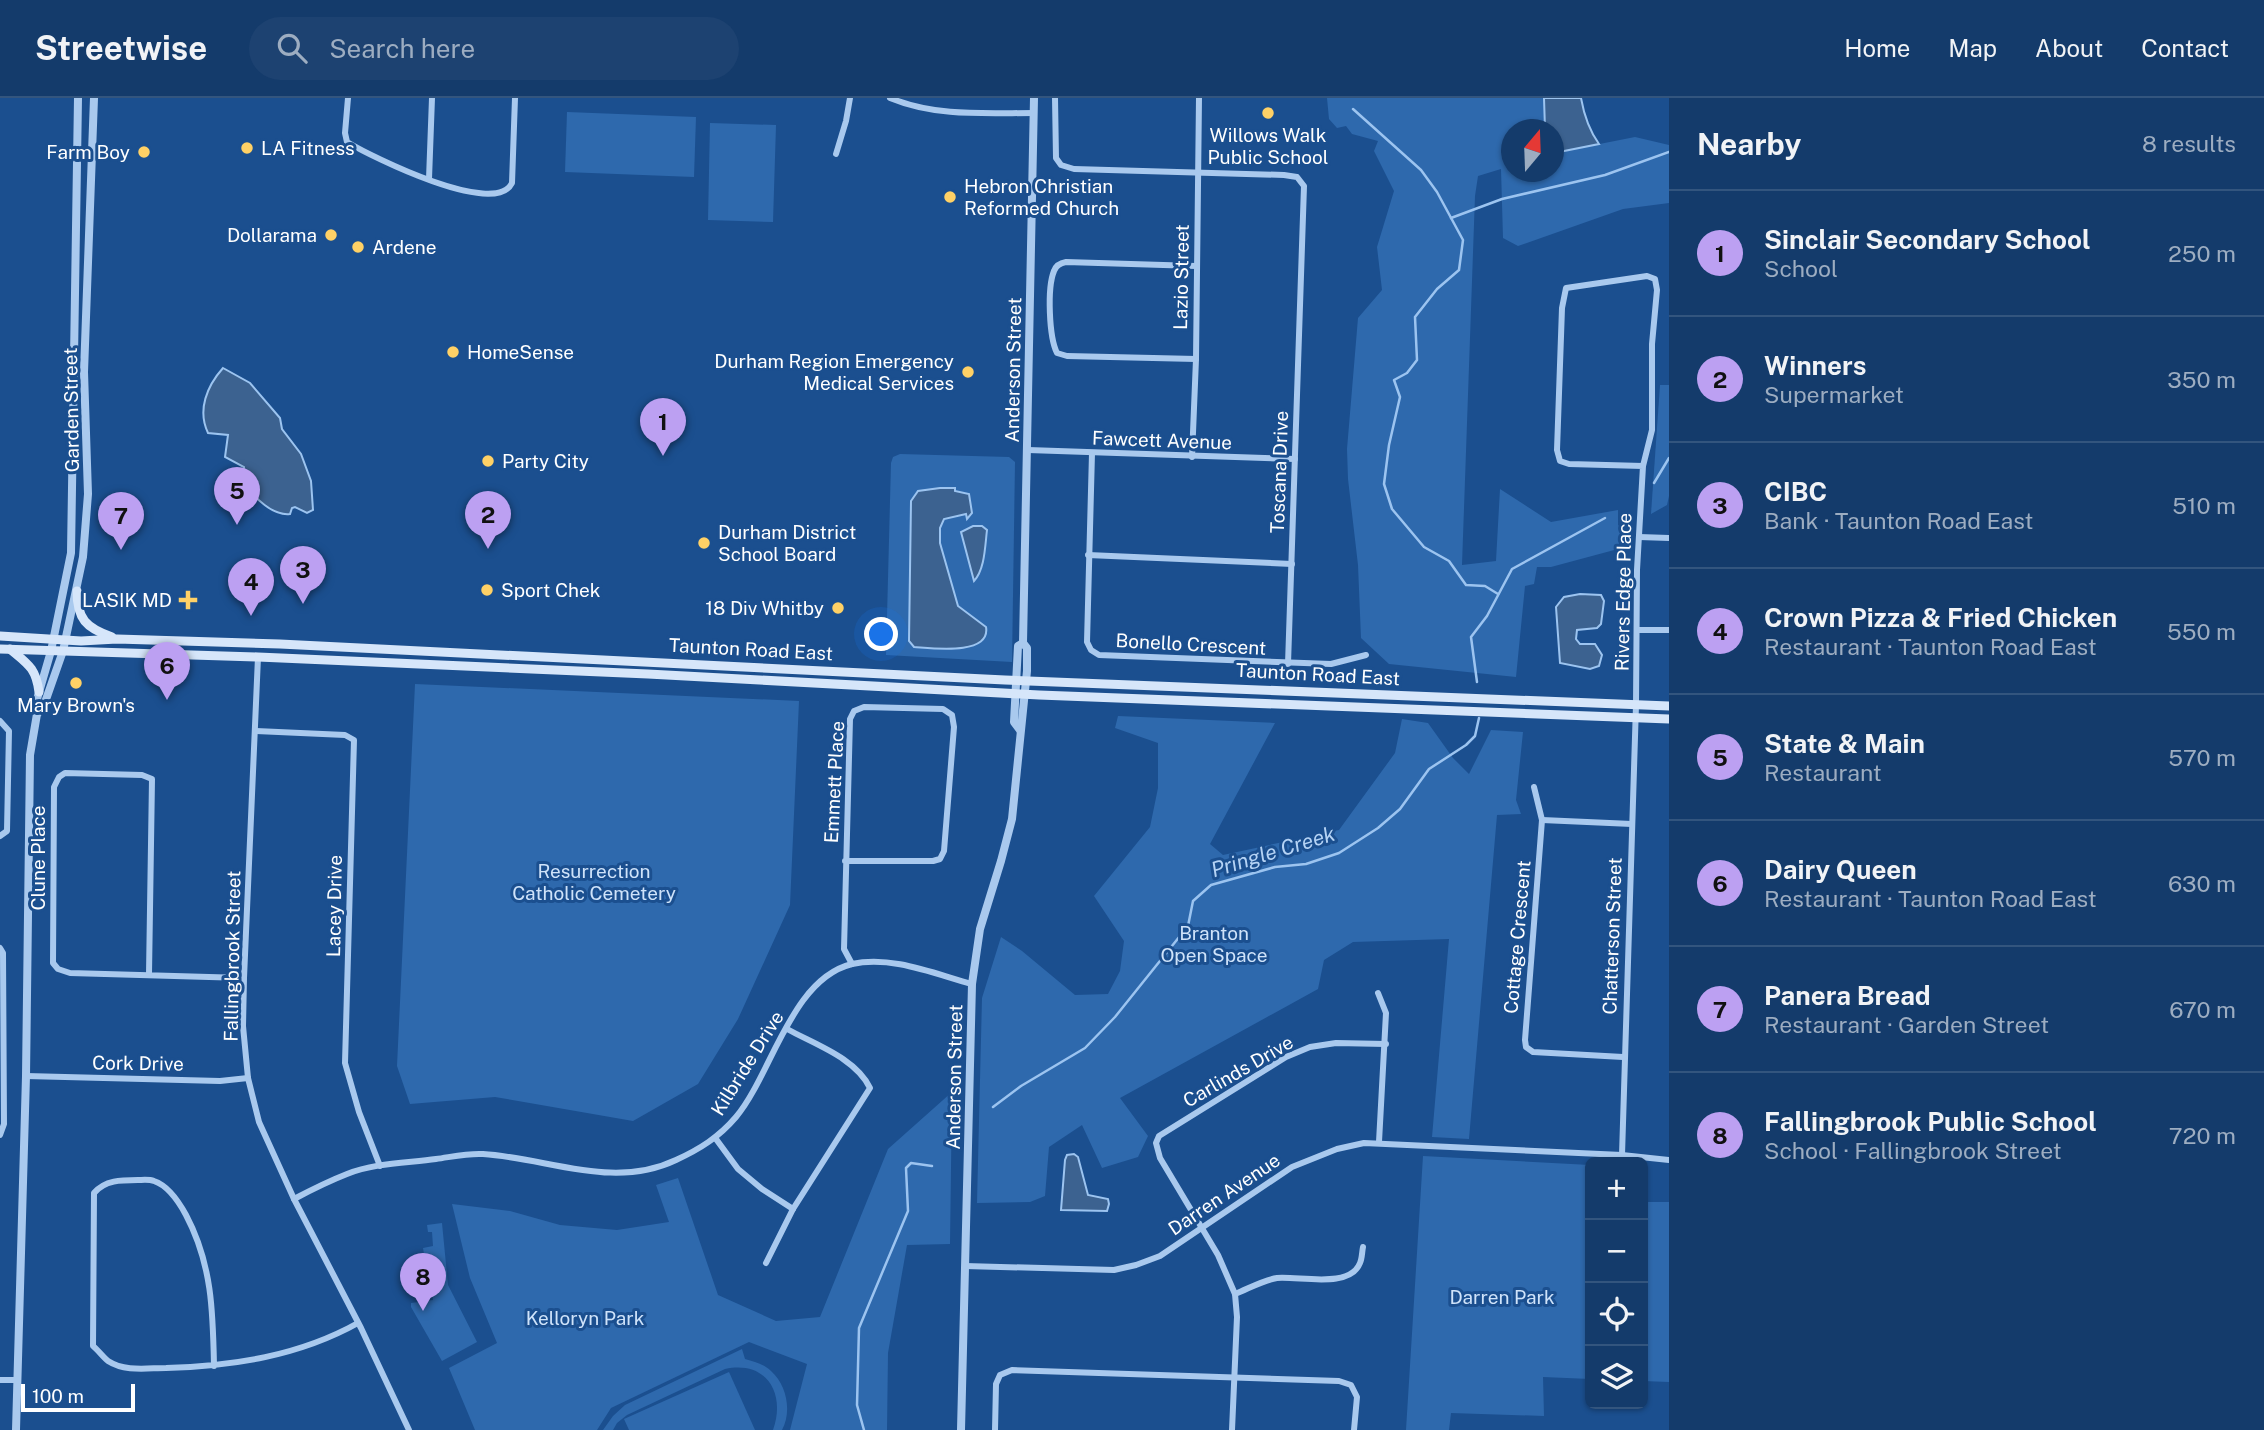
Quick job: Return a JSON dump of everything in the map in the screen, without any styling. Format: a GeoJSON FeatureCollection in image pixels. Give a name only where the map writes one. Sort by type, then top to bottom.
{"type":"FeatureCollection","features":[{"type":"Feature","properties":{"kind":"main road"},"geometry":{"type":"LineString","coordinates":[[77,591],[77,607],[86,624],[93,631],[117,639]]}},
{"type":"Feature","properties":{"kind":"main road","name":"Taunton Road East"},"geometry":{"type":"LineString","coordinates":[[0,636],[1669,706]]}},
{"type":"Feature","properties":{"kind":"main road","name":"Taunton Road East"},"geometry":{"type":"LineString","coordinates":[[5,649],[258,657],[1021,694],[1669,719]]}},
{"type":"Feature","properties":{"kind":"main road"},"geometry":{"type":"LineString","coordinates":[[5,649],[33,668],[38,679],[39,692]]}},
{"type":"Feature","properties":{"kind":"main road"},"geometry":{"type":"LineString","coordinates":[[1276,690],[1276,704]]}},
{"type":"Feature","properties":{"kind":"main road"},"geometry":{"type":"LineString","coordinates":[[1340,693],[1341,707]]}},
{"type":"Feature","properties":{"kind":"street","name":"Garden Street"},"geometry":{"type":"LineString","coordinates":[[16,1430],[26,1076],[30,755],[37,714],[35,706],[51,651],[71,553],[78,98]]}},
{"type":"Feature","properties":{"kind":"street","name":"Garden Street"},"geometry":{"type":"LineString","coordinates":[[37,714],[43,708],[66,640],[77,591],[88,494],[84,372],[94,98]]}},
{"type":"Feature","properties":{"kind":"street"},"geometry":{"type":"LineString","coordinates":[[348,98],[345,134],[347,142],[457,190],[487,195],[500,194],[511,187],[515,98]]}},
{"type":"Feature","properties":{"kind":"street"},"geometry":{"type":"LineString","coordinates":[[429,179],[432,98]]}},
{"type":"Feature","properties":{"kind":"street"},"geometry":{"type":"LineString","coordinates":[[835,154],[850,98]]}},
{"type":"Feature","properties":{"kind":"street"},"geometry":{"type":"LineString","coordinates":[[890,98],[907,105],[938,111],[1034,113]]}},
{"type":"Feature","properties":{"kind":"street","name":"Anderson Street"},"geometry":{"type":"LineString","coordinates":[[961,1430],[972,985],[980,929],[1002,861],[1012,819],[1020,730],[1014,722],[1027,681],[1027,648],[1023,643],[1034,98]]}},
{"type":"Feature","properties":{"kind":"street"},"geometry":{"type":"LineString","coordinates":[[1055,98],[1056,158],[1061,165],[1074,169],[1199,173]]}},
{"type":"Feature","properties":{"kind":"street","name":"Lazio Street"},"geometry":{"type":"LineString","coordinates":[[1192,457],[1199,98]]}},
{"type":"Feature","properties":{"kind":"street","name":"Toscana Drive"},"geometry":{"type":"LineString","coordinates":[[1199,173],[1284,175],[1297,177],[1304,186],[1292,564]]}},
{"type":"Feature","properties":{"kind":"street"},"geometry":{"type":"LineString","coordinates":[[1196,266],[1066,262],[1059,264],[1054,270],[1051,286],[1052,341],[1057,353],[1067,356],[1196,359]]}},
{"type":"Feature","properties":{"kind":"street","name":"Rivers Edge Place"},"geometry":{"type":"LineString","coordinates":[[1635,718],[1639,537],[1643,466],[1652,430],[1652,344],[1657,290],[1655,279],[1647,276],[1566,288],[1561,334],[1557,450],[1560,461],[1569,464],[1643,466]]}},
{"type":"Feature","properties":{"kind":"street","name":"Fawcett Avenue"},"geometry":{"type":"LineString","coordinates":[[1028,450],[1295,459]]}},
{"type":"Feature","properties":{"kind":"street"},"geometry":{"type":"LineString","coordinates":[[1093,453],[1088,555],[1292,564]]}},
{"type":"Feature","properties":{"kind":"street"},"geometry":{"type":"LineString","coordinates":[[1639,537],[1669,538]]}},
{"type":"Feature","properties":{"kind":"street","name":"Bonello Crescent"},"geometry":{"type":"LineString","coordinates":[[1088,555],[1087,642],[1091,650],[1098,655],[1287,664],[1292,564]]}},
{"type":"Feature","properties":{"kind":"street"},"geometry":{"type":"LineString","coordinates":[[1637,630],[1669,630]]}},
{"type":"Feature","properties":{"kind":"street","name":"Anderson Street"},"geometry":{"type":"LineString","coordinates":[[1021,694],[1016,680],[1018,646],[1023,643]]}},
{"type":"Feature","properties":{"kind":"street"},"geometry":{"type":"LineString","coordinates":[[1287,664],[1331,664],[1366,655]]}},
{"type":"Feature","properties":{"kind":"street","name":"Fallingbrook Street"},"geometry":{"type":"LineString","coordinates":[[258,657],[244,978],[243,1026],[248,1078],[259,1122],[294,1199],[358,1322],[409,1430]]}},
{"type":"Feature","properties":{"kind":"street","name":"Emmett Place"},"geometry":{"type":"LineString","coordinates":[[845,861],[940,859],[945,837],[953,715],[943,709],[864,707],[854,712],[850,719],[845,861],[844,949],[852,964]]}},
{"type":"Feature","properties":{"kind":"street","name":"Chatterson Street"},"geometry":{"type":"LineString","coordinates":[[1622,1155],[1635,718]]}},
{"type":"Feature","properties":{"kind":"street"},"geometry":{"type":"LineString","coordinates":[[0,721],[9,731],[7,831],[0,836]]}},
{"type":"Feature","properties":{"kind":"street","name":"Lacey Drive"},"geometry":{"type":"LineString","coordinates":[[256,731],[345,735],[354,740],[345,1063],[359,1112],[380,1166]]}},
{"type":"Feature","properties":{"kind":"street","name":"Clune Place"},"geometry":{"type":"LineString","coordinates":[[149,974],[152,779],[142,775],[65,773],[59,777],[54,787],[53,963],[58,969],[70,972],[244,978]]}},
{"type":"Feature","properties":{"kind":"street"},"geometry":{"type":"LineString","coordinates":[[1534,787],[1542,820],[1632,824]]}},
{"type":"Feature","properties":{"kind":"street","name":"Cottage Crescent"},"geometry":{"type":"LineString","coordinates":[[1542,820],[1526,1047],[1533,1052],[1623,1058]]}},
{"type":"Feature","properties":{"kind":"street"},"geometry":{"type":"LineString","coordinates":[[0,948],[3,953],[4,1124],[0,1135]]}},
{"type":"Feature","properties":{"kind":"street","name":"Kilbride Drive"},"geometry":{"type":"LineString","coordinates":[[294,1199],[349,1173],[380,1166],[481,1154],[538,1161],[585,1172],[643,1170],[674,1161],[716,1139],[738,1114],[806,997],[826,975],[852,964],[884,963],[913,968],[972,985]]}},
{"type":"Feature","properties":{"kind":"street"},"geometry":{"type":"LineString","coordinates":[[1378,993],[1385,1013],[1386,1044],[1379,1142]]}},
{"type":"Feature","properties":{"kind":"street"},"geometry":{"type":"LineString","coordinates":[[766,1263],[793,1209],[870,1088],[865,1077],[853,1066],[787,1029]]}},
{"type":"Feature","properties":{"kind":"street","name":"Carlinds Drive"},"geometry":{"type":"LineString","coordinates":[[1203,1229],[1160,1158],[1156,1143],[1159,1136],[1286,1057],[1310,1047],[1336,1043],[1386,1044]]}},
{"type":"Feature","properties":{"kind":"street","name":"Cork Drive"},"geometry":{"type":"LineString","coordinates":[[26,1076],[219,1081],[248,1078]]}},
{"type":"Feature","properties":{"kind":"street"},"geometry":{"type":"LineString","coordinates":[[716,1139],[738,1169],[793,1209]]}},
{"type":"Feature","properties":{"kind":"street","name":"Darren Avenue"},"geometry":{"type":"LineString","coordinates":[[965,1266],[1114,1270],[1136,1265],[1160,1256],[1203,1229],[1292,1167],[1337,1149],[1364,1143],[1622,1155],[1669,1160]]}},
{"type":"Feature","properties":{"kind":"street"},"geometry":{"type":"LineString","coordinates":[[214,1366],[213,1313],[208,1278],[198,1239],[177,1198],[154,1181],[124,1180],[102,1184],[94,1193],[93,1346],[109,1361],[133,1369],[214,1366],[253,1361],[288,1352],[358,1322]]}},
{"type":"Feature","properties":{"kind":"street"},"geometry":{"type":"LineString","coordinates":[[1203,1229],[1236,1294],[1231,1430]]}},
{"type":"Feature","properties":{"kind":"street"},"geometry":{"type":"LineString","coordinates":[[1236,1294],[1273,1279],[1295,1277],[1338,1280],[1352,1274],[1360,1265],[1363,1247]]}},
{"type":"Feature","properties":{"kind":"street"},"geometry":{"type":"LineString","coordinates":[[995,1430],[996,1384],[1000,1375],[1012,1370],[1339,1381],[1351,1385],[1357,1397],[1354,1430]]}},
{"type":"Feature","properties":{"kind":"street"},"geometry":{"type":"LineString","coordinates":[[0,1380],[16,1380]]}},
{"type":"Feature","properties":{"kind":"green space"},"geometry":{"type":"Polygon","coordinates":[[[1327,98],[1544,98],[1545,119],[1501,119],[1501,169],[1478,176],[1475,196],[1462,565],[1496,561],[1500,489],[1551,522],[1618,510],[1618,525],[1623,529],[1618,549],[1551,567],[1537,567],[1534,584],[1525,586],[1516,677],[1389,664],[1361,638],[1358,565],[1347,449],[1358,318],[1382,290],[1377,247],[1394,191],[1374,151],[1378,141],[1352,134],[1346,126],[1337,128],[1329,119],[1327,98]]]}},
{"type":"Feature","properties":{"kind":"green space"},"geometry":{"type":"Polygon","coordinates":[[[567,112],[696,117],[694,177],[565,172],[567,112]]]}},
{"type":"Feature","properties":{"kind":"green space"},"geometry":{"type":"Polygon","coordinates":[[[710,123],[776,125],[773,222],[708,220],[710,123]]]}},
{"type":"Feature","properties":{"kind":"green space"},"geometry":{"type":"Polygon","coordinates":[[[1635,137],[1669,145],[1669,203],[1623,209],[1518,246],[1503,238],[1501,182],[1564,182],[1564,151],[1635,137]]]}},
{"type":"Feature","properties":{"kind":"green space"},"geometry":{"type":"Polygon","coordinates":[[[1660,385],[1669,385],[1669,496],[1667,505],[1651,514],[1660,385]]]}},
{"type":"Feature","properties":{"kind":"green space"},"geometry":{"type":"Polygon","coordinates":[[[900,454],[1009,457],[1015,462],[1012,662],[886,655],[891,463],[893,457],[900,454]]]}},
{"type":"Feature","properties":{"kind":"green space","name":"Resurrection Catholic Cemetery"},"geometry":{"type":"Polygon","coordinates":[[[415,684],[799,701],[790,905],[738,1019],[698,1084],[633,1121],[495,1097],[410,1104],[397,1066],[415,684]]]}},
{"type":"Feature","properties":{"kind":"green space","name":"Branton Open Space"},"geometry":{"type":"Polygon","coordinates":[[[1118,716],[1275,723],[1210,844],[1223,855],[1339,830],[1395,753],[1402,719],[1428,723],[1453,758],[1469,774],[1491,730],[1523,732],[1516,800],[1521,814],[1497,815],[1469,1139],[1432,1137],[1449,939],[1353,942],[1324,960],[1318,989],[1120,1098],[1148,1136],[1138,1157],[1102,1168],[1082,1125],[1049,1147],[1045,1196],[1030,1202],[977,1203],[982,998],[1001,937],[1075,995],[1108,994],[1120,971],[1124,941],[1094,896],[1150,827],[1158,788],[1158,743],[1115,728],[1118,716]]]}},
{"type":"Feature","properties":{"kind":"green space","name":"Kelloryn Park"},"geometry":{"type":"Polygon","coordinates":[[[952,1092],[950,1244],[907,1245],[888,1353],[887,1430],[790,1430],[807,1364],[749,1342],[611,1408],[597,1430],[475,1430],[449,1368],[497,1343],[470,1278],[452,1204],[510,1211],[560,1225],[617,1230],[669,1222],[656,1185],[678,1178],[718,1295],[776,1321],[820,1317],[888,1149],[952,1092]]]}},
{"type":"Feature","properties":{"kind":"green space","name":"Darren Park"},"geometry":{"type":"Polygon","coordinates":[[[1423,1156],[1585,1165],[1585,1379],[1543,1377],[1544,1416],[1451,1413],[1449,1430],[1406,1430],[1423,1156]]]}},
{"type":"Feature","properties":{"kind":"green space"},"geometry":{"type":"Polygon","coordinates":[[[1648,1202],[1669,1202],[1669,1382],[1648,1381],[1648,1202]]]}},
{"type":"Feature","properties":{"kind":"green space"},"geometry":{"type":"Polygon","coordinates":[[[442,1223],[448,1285],[477,1342],[442,1361],[411,1303],[433,1300],[432,1294],[437,1293],[436,1278],[428,1279],[423,1248],[433,1246],[432,1232],[428,1232],[427,1225],[442,1223]]]}},
{"type":"Feature","properties":{"kind":"green space"},"geometry":{"type":"Polygon","coordinates":[[[742,1349],[745,1359],[771,1371],[781,1384],[787,1407],[782,1430],[773,1430],[777,1404],[770,1383],[752,1370],[740,1368],[725,1369],[627,1415],[613,1430],[603,1430],[625,1405],[742,1349]]]}},
{"type":"Feature","properties":{"kind":"green space"},"geometry":{"type":"Polygon","coordinates":[[[729,1372],[755,1430],[629,1430],[624,1419],[729,1372]]]}},
{"type":"Feature","properties":{"kind":"shaded area"},"geometry":{"type":"Polygon","coordinates":[[[1544,98],[1581,98],[1587,122],[1599,144],[1564,151],[1564,119],[1545,119],[1544,98]]]}},
{"type":"Feature","properties":{"kind":"shaded area"},"geometry":{"type":"Polygon","coordinates":[[[223,368],[250,383],[280,418],[282,429],[301,454],[311,481],[313,510],[307,513],[295,507],[290,514],[284,514],[265,505],[246,484],[244,467],[225,457],[228,435],[208,433],[203,416],[205,399],[223,368]]]}},
{"type":"Feature","properties":{"kind":"shaded area"},"geometry":{"type":"Polygon","coordinates":[[[955,488],[955,491],[969,494],[972,513],[967,519],[966,514],[944,519],[940,528],[940,543],[958,606],[986,627],[985,636],[970,646],[958,648],[914,647],[909,641],[911,501],[918,491],[955,488]]]}},
{"type":"Feature","properties":{"kind":"shaded area"},"geometry":{"type":"Polygon","coordinates":[[[973,526],[982,526],[987,530],[982,564],[974,581],[961,532],[973,526]]]}},
{"type":"Feature","properties":{"kind":"shaded area"},"geometry":{"type":"Polygon","coordinates":[[[1580,594],[1601,595],[1604,601],[1601,624],[1597,628],[1577,630],[1576,639],[1580,644],[1595,644],[1602,655],[1599,666],[1590,669],[1560,663],[1556,607],[1564,597],[1580,594]]]}},
{"type":"Feature","properties":{"kind":"shaded area"},"geometry":{"type":"Polygon","coordinates":[[[1074,1154],[1078,1157],[1088,1195],[1108,1199],[1107,1211],[1061,1210],[1065,1160],[1067,1155],[1074,1154]]]}},
{"type":"Feature","properties":{"kind":"waterway","name":"Pringle Creek"},"geometry":{"type":"LineString","coordinates":[[1353,109],[1421,170],[1437,192],[1463,240],[1459,270],[1437,289],[1415,317],[1417,360],[1407,373],[1394,380],[1400,397],[1389,445],[1384,484],[1392,509],[1424,547],[1449,561],[1466,585],[1485,586],[1498,594]]}},
{"type":"Feature","properties":{"kind":"waterway","name":"Pringle Creek"},"geometry":{"type":"LineString","coordinates":[[1451,218],[1502,199],[1605,175],[1669,152]]}},
{"type":"Feature","properties":{"kind":"waterway"},"geometry":{"type":"LineString","coordinates":[[1654,483],[1669,458]]}},
{"type":"Feature","properties":{"kind":"waterway"},"geometry":{"type":"LineString","coordinates":[[1477,682],[1471,637],[1487,616],[1512,569],[1605,518]]}},
{"type":"Feature","properties":{"kind":"waterway","name":"Pringle Creek"},"geometry":{"type":"LineString","coordinates":[[993,1107],[1021,1086],[1085,1048],[1115,1017],[1188,926],[1193,901],[1211,885],[1275,867],[1306,864],[1339,853],[1378,828],[1400,809],[1429,769],[1475,736],[1479,718]]}},
{"type":"Feature","properties":{"kind":"waterway","name":"Pringle Creek"},"geometry":{"type":"LineString","coordinates":[[864,1430],[857,1405],[859,1328],[908,1211],[906,1168],[911,1163],[932,1166]]}},
{"type":"Feature","properties":{"kind":"place","name":"Willows Walk Public School"},"geometry":{"type":"Point","coordinates":[1268,113]}},
{"type":"Feature","properties":{"kind":"place","name":"LA Fitness"},"geometry":{"type":"Point","coordinates":[247,148]}},
{"type":"Feature","properties":{"kind":"place","name":"Farm Boy"},"geometry":{"type":"Point","coordinates":[144,152]}},
{"type":"Feature","properties":{"kind":"place","name":"Hebron Christian Reformed Church"},"geometry":{"type":"Point","coordinates":[950,197]}},
{"type":"Feature","properties":{"kind":"place","name":"Dollarama"},"geometry":{"type":"Point","coordinates":[331,235]}},
{"type":"Feature","properties":{"kind":"place","name":"Ardene"},"geometry":{"type":"Point","coordinates":[358,247]}},
{"type":"Feature","properties":{"kind":"place","name":"HomeSense"},"geometry":{"type":"Point","coordinates":[453,352]}},
{"type":"Feature","properties":{"kind":"place","name":"Durham Region Emergency Medical Services"},"geometry":{"type":"Point","coordinates":[968,372]}},
{"type":"Feature","properties":{"kind":"place","name":"Sinclair Secondary School"},"geometry":{"type":"Point","coordinates":[663,456]}},
{"type":"Feature","properties":{"kind":"place","name":"Party City"},"geometry":{"type":"Point","coordinates":[488,461]}},
{"type":"Feature","properties":{"kind":"place","name":"State & Main"},"geometry":{"type":"Point","coordinates":[237,525]}},
{"type":"Feature","properties":{"kind":"place","name":"Durham District School Board"},"geometry":{"type":"Point","coordinates":[704,543]}},
{"type":"Feature","properties":{"kind":"place","name":"Winners"},"geometry":{"type":"Point","coordinates":[488,549]}},
{"type":"Feature","properties":{"kind":"place","name":"Panera Bread"},"geometry":{"type":"Point","coordinates":[121,550]}},
{"type":"Feature","properties":{"kind":"place","name":"Sport Chek"},"geometry":{"type":"Point","coordinates":[487,590]}},
{"type":"Feature","properties":{"kind":"place","name":"LASIK MD"},"geometry":{"type":"Point","coordinates":[188,600]}},
{"type":"Feature","properties":{"kind":"place","name":"CIBC"},"geometry":{"type":"Point","coordinates":[303,604]}},
{"type":"Feature","properties":{"kind":"place","name":"18 Div Whitby"},"geometry":{"type":"Point","coordinates":[838,608]}},
{"type":"Feature","properties":{"kind":"place","name":"Crown Pizza & Fried Chicken"},"geometry":{"type":"Point","coordinates":[251,616]}},
{"type":"Feature","properties":{"kind":"place","name":"Mary Brown's"},"geometry":{"type":"Point","coordinates":[76,683]}},
{"type":"Feature","properties":{"kind":"place","name":"Dairy Queen"},"geometry":{"type":"Point","coordinates":[167,700]}},
{"type":"Feature","properties":{"kind":"place","name":"Fallingbrook Public School"},"geometry":{"type":"Point","coordinates":[423,1311]}}]}
